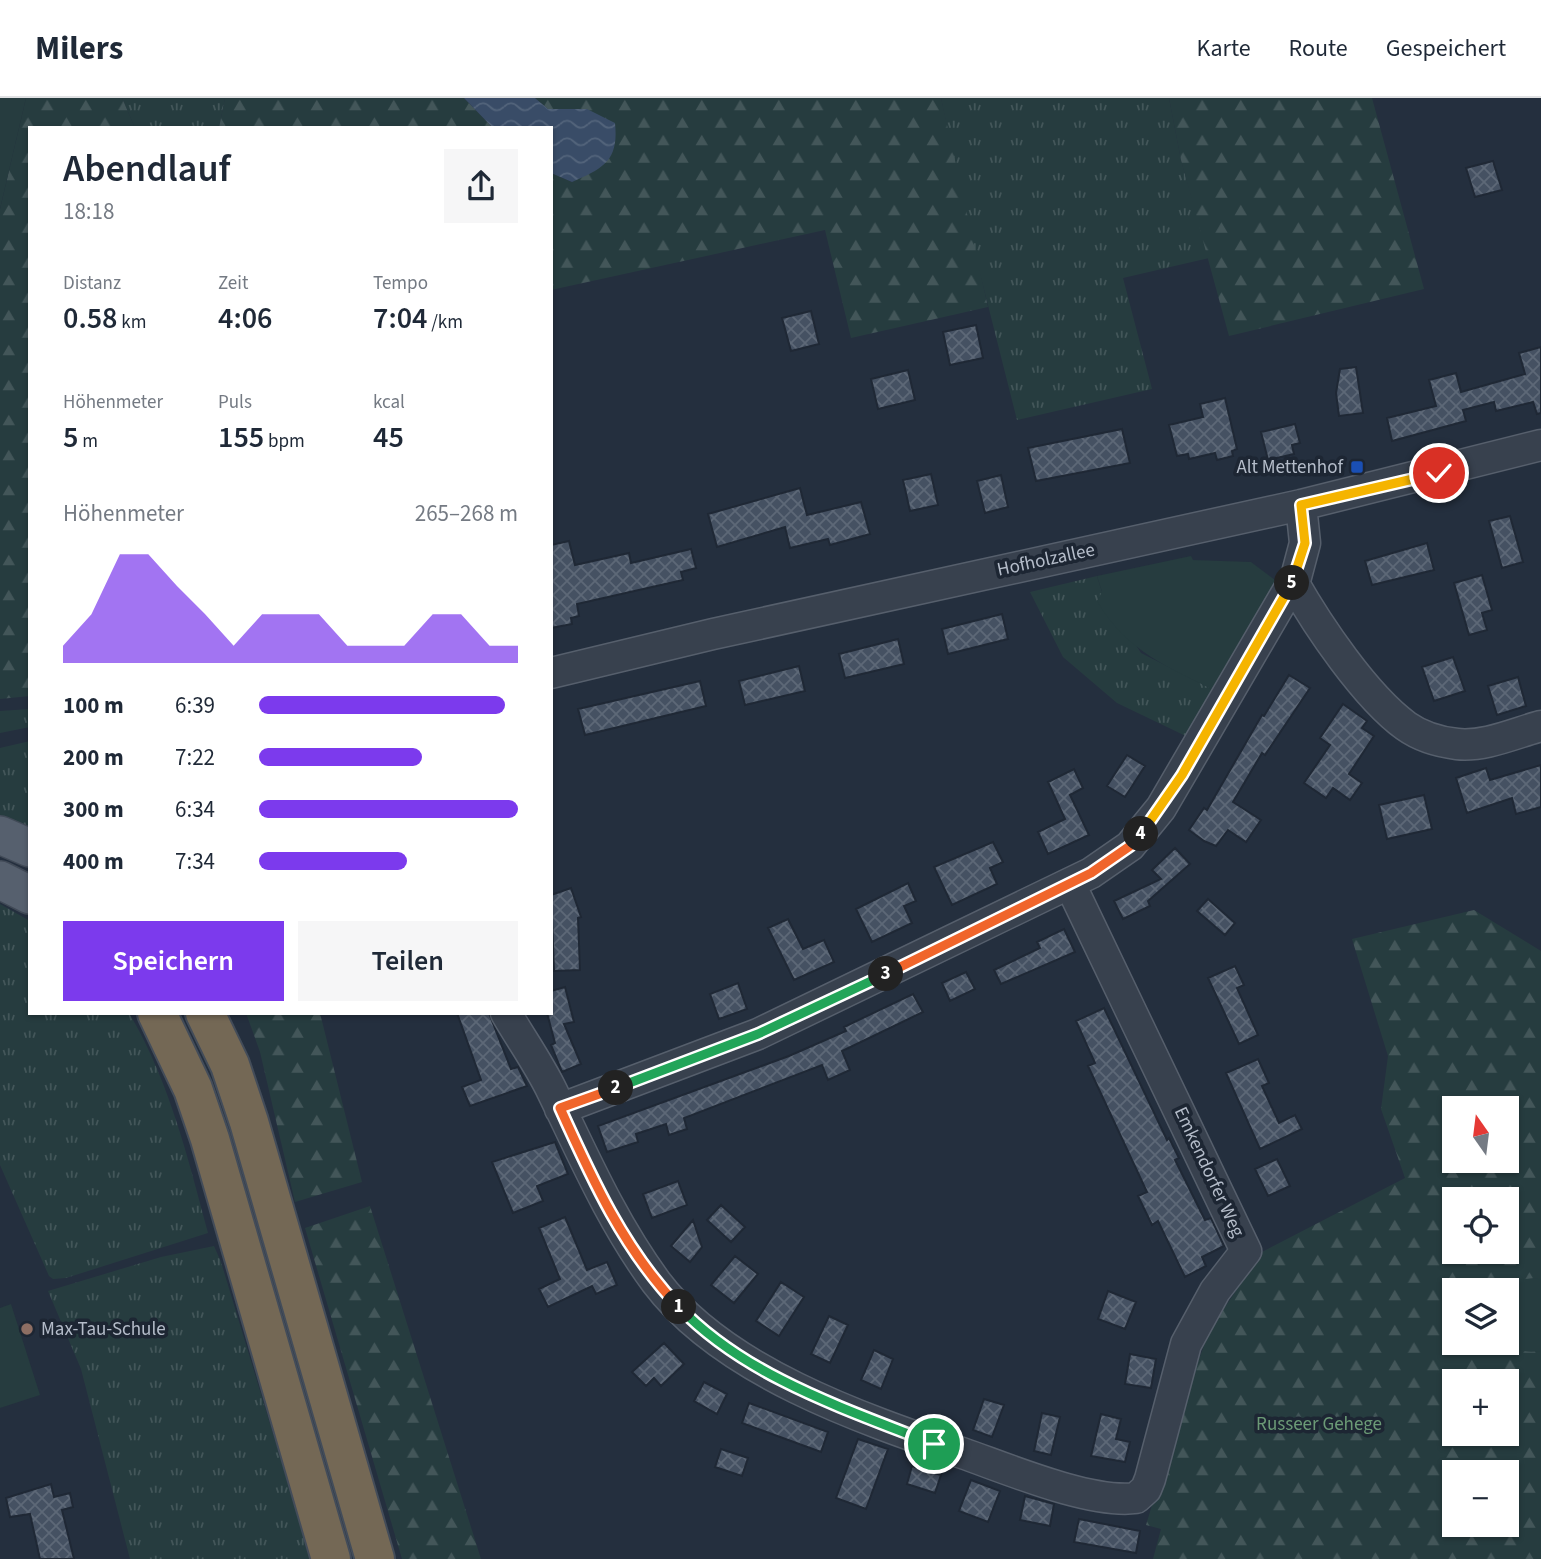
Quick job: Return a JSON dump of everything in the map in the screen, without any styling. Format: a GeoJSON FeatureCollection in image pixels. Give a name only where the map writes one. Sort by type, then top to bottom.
{"type":"FeatureCollection","features":[{"type":"Feature","properties":{"kind":"highway"},"geometry":{"type":"LineString","coordinates":[[158,1015],[188,1077],[210,1139],[331,1559]]}},
{"type":"Feature","properties":{"kind":"highway"},"geometry":{"type":"LineString","coordinates":[[206,1015],[230,1065],[249,1122],[375,1559]]}},
{"type":"Feature","properties":{"kind":"main road"},"geometry":{"type":"LineString","coordinates":[[0,835],[28,847]]}},
{"type":"Feature","properties":{"kind":"main road"},"geometry":{"type":"LineString","coordinates":[[0,880],[28,894]]}},
{"type":"Feature","properties":{"kind":"street","name":"Hofholzallee"},"geometry":{"type":"LineString","coordinates":[[553,673],[680,641],[1301,505],[1541,445]]}},
{"type":"Feature","properties":{"kind":"street"},"geometry":{"type":"LineString","coordinates":[[507,1015],[560,1108],[769,1029],[1070,884],[1130,846],[1161,808],[1293,582],[1305,543],[1301,505]]}},
{"type":"Feature","properties":{"kind":"street"},"geometry":{"type":"LineString","coordinates":[[1293,582],[1320,629],[1407,726],[1434,739],[1458,744],[1482,743],[1541,726]]}},
{"type":"Feature","properties":{"kind":"street","name":"Emkendorfer Weg"},"geometry":{"type":"LineString","coordinates":[[560,1108],[605,1203],[657,1283],[699,1327],[734,1352],[831,1402],[934,1444],[1093,1494],[1136,1498],[1146,1489],[1150,1479],[1186,1344],[1215,1291],[1246,1251],[1070,884]]}},
{"type":"Feature","properties":{"kind":"green space"},"geometry":{"type":"Polygon","coordinates":[[[0,98],[26,98],[0,209],[0,98]]]}},
{"type":"Feature","properties":{"kind":"green space"},"geometry":{"type":"Polygon","coordinates":[[[26,98],[122,98],[134,126],[28,126],[28,696],[0,699],[0,209],[26,98]]]}},
{"type":"Feature","properties":{"kind":"green space"},"geometry":{"type":"Polygon","coordinates":[[[122,98],[225,98],[219,126],[134,126],[122,98]]]}},
{"type":"Feature","properties":{"kind":"green space"},"geometry":{"type":"Polygon","coordinates":[[[225,98],[464,98],[491,126],[219,126],[225,98]]]}},
{"type":"Feature","properties":{"kind":"green space"},"geometry":{"type":"Polygon","coordinates":[[[535,98],[941,98],[988,307],[851,338],[825,230],[553,290],[553,174],[572,182],[587,109],[548,109],[535,98]]]}},
{"type":"Feature","properties":{"kind":"green space"},"geometry":{"type":"Polygon","coordinates":[[[941,98],[1169,98],[1181,160],[1209,258],[1123,278],[1152,389],[1017,420],[966,218],[941,98]]]}},
{"type":"Feature","properties":{"kind":"green space"},"geometry":{"type":"Polygon","coordinates":[[[1169,98],[1372,98],[1424,289],[1229,336],[1181,160],[1169,98]]]}},
{"type":"Feature","properties":{"kind":"green space"},"geometry":{"type":"Polygon","coordinates":[[[1191,556],[1193,560],[1251,562],[1279,583],[1218,692],[1166,666],[1135,646],[1109,619],[1097,601],[1102,592],[1097,576],[1191,556]]]}},
{"type":"Feature","properties":{"kind":"green space"},"geometry":{"type":"Polygon","coordinates":[[[1097,576],[1102,592],[1141,653],[1218,692],[1192,739],[1117,703],[1063,657],[1030,592],[1097,576]]]}},
{"type":"Feature","properties":{"kind":"green space"},"geometry":{"type":"Polygon","coordinates":[[[28,709],[28,727],[0,733],[0,711],[28,709]]]}},
{"type":"Feature","properties":{"kind":"green space"},"geometry":{"type":"Polygon","coordinates":[[[28,741],[28,830],[0,815],[0,748],[28,741]]]}},
{"type":"Feature","properties":{"kind":"green space"},"geometry":{"type":"Polygon","coordinates":[[[0,904],[28,920],[28,1015],[130,1015],[166,1092],[185,1148],[208,1233],[66,1278],[53,1279],[49,1276],[0,1165],[0,904]]]}},
{"type":"Feature","properties":{"kind":"green space","name":"Russeer Gehege"},"geometry":{"type":"Polygon","coordinates":[[[1474,910],[1541,951],[1541,1559],[1153,1559],[1161,1529],[1146,1525],[1188,1387],[1211,1328],[1262,1252],[1405,1178],[1381,1109],[1388,1056],[1352,939],[1474,910]]]}},
{"type":"Feature","properties":{"kind":"green space"},"geometry":{"type":"Polygon","coordinates":[[[247,1015],[320,1015],[362,1182],[295,1202],[260,1052],[247,1015]]]}},
{"type":"Feature","properties":{"kind":"green space"},"geometry":{"type":"Polygon","coordinates":[[[370,1206],[481,1559],[402,1559],[305,1228],[370,1206]]]}},
{"type":"Feature","properties":{"kind":"green space"},"geometry":{"type":"Polygon","coordinates":[[[214,1246],[311,1559],[130,1559],[81,1369],[48,1291],[161,1257],[214,1246]]]}},
{"type":"Feature","properties":{"kind":"green space"},"geometry":{"type":"Polygon","coordinates":[[[1519,1280],[1541,1280],[1541,1351],[1519,1349],[1519,1280]]]}},
{"type":"Feature","properties":{"kind":"green space"},"geometry":{"type":"Polygon","coordinates":[[[11,1304],[40,1395],[0,1408],[0,1308],[11,1304]]]}},
{"type":"Feature","properties":{"kind":"water"},"geometry":{"type":"Polygon","coordinates":[[[464,98],[535,98],[548,109],[587,109],[615,123],[616,136],[607,162],[572,182],[553,174],[553,126],[491,126],[464,98]]]}},
{"type":"Feature","properties":{"kind":"building"},"geometry":{"type":"Polygon","coordinates":[[[1493,161],[1502,190],[1475,197],[1466,168],[1493,161]]]}},
{"type":"Feature","properties":{"kind":"building"},"geometry":{"type":"Polygon","coordinates":[[[811,311],[819,344],[791,351],[782,318],[811,311]]]}},
{"type":"Feature","properties":{"kind":"building"},"geometry":{"type":"Polygon","coordinates":[[[976,325],[983,358],[950,365],[943,332],[976,325]]]}},
{"type":"Feature","properties":{"kind":"building"},"geometry":{"type":"Polygon","coordinates":[[[1541,347],[1541,413],[1537,414],[1533,402],[1496,411],[1494,402],[1463,410],[1466,421],[1392,441],[1387,418],[1436,406],[1429,380],[1456,373],[1461,392],[1525,374],[1519,353],[1541,347]]]}},
{"type":"Feature","properties":{"kind":"building"},"geometry":{"type":"Polygon","coordinates":[[[1356,367],[1363,413],[1339,416],[1336,393],[1340,369],[1356,367]]]}},
{"type":"Feature","properties":{"kind":"building"},"geometry":{"type":"Polygon","coordinates":[[[908,370],[915,400],[878,409],[871,379],[908,370]]]}},
{"type":"Feature","properties":{"kind":"building"},"geometry":{"type":"Polygon","coordinates":[[[1225,398],[1237,449],[1232,451],[1233,456],[1217,460],[1215,453],[1189,459],[1188,454],[1177,456],[1169,425],[1203,417],[1200,404],[1225,398]]]}},
{"type":"Feature","properties":{"kind":"building"},"geometry":{"type":"Polygon","coordinates":[[[1295,424],[1300,443],[1292,445],[1294,454],[1268,460],[1261,432],[1295,424]]]}},
{"type":"Feature","properties":{"kind":"building"},"geometry":{"type":"Polygon","coordinates":[[[1122,429],[1130,463],[1036,481],[1028,448],[1122,429]]]}},
{"type":"Feature","properties":{"kind":"building"},"geometry":{"type":"Polygon","coordinates":[[[931,474],[938,505],[910,511],[903,480],[931,474]]]}},
{"type":"Feature","properties":{"kind":"building"},"geometry":{"type":"Polygon","coordinates":[[[1001,475],[1008,507],[985,513],[977,481],[1001,475]]]}},
{"type":"Feature","properties":{"kind":"building"},"geometry":{"type":"Polygon","coordinates":[[[800,488],[807,515],[861,502],[870,534],[830,545],[828,539],[790,548],[785,527],[717,547],[708,514],[800,488]]]}},
{"type":"Feature","properties":{"kind":"building"},"geometry":{"type":"Polygon","coordinates":[[[1510,516],[1523,562],[1502,568],[1489,521],[1510,516]]]}},
{"type":"Feature","properties":{"kind":"building"},"geometry":{"type":"Polygon","coordinates":[[[569,541],[575,565],[629,553],[631,563],[691,549],[696,568],[681,572],[683,580],[577,604],[579,616],[571,618],[572,624],[553,628],[553,545],[569,541]]]}},
{"type":"Feature","properties":{"kind":"building"},"geometry":{"type":"Polygon","coordinates":[[[1427,543],[1434,570],[1372,585],[1365,561],[1427,543]]]}},
{"type":"Feature","properties":{"kind":"building"},"geometry":{"type":"Polygon","coordinates":[[[1482,575],[1492,610],[1482,613],[1487,630],[1469,635],[1454,583],[1482,575]]]}},
{"type":"Feature","properties":{"kind":"building"},"geometry":{"type":"Polygon","coordinates":[[[1002,614],[1008,639],[948,654],[942,629],[1002,614]]]}},
{"type":"Feature","properties":{"kind":"building"},"geometry":{"type":"Polygon","coordinates":[[[898,639],[904,664],[845,678],[839,654],[898,639]]]}},
{"type":"Feature","properties":{"kind":"building"},"geometry":{"type":"Polygon","coordinates":[[[1453,657],[1465,691],[1434,701],[1422,667],[1453,657]]]}},
{"type":"Feature","properties":{"kind":"building"},"geometry":{"type":"Polygon","coordinates":[[[799,666],[805,691],[745,705],[739,681],[799,666]]]}},
{"type":"Feature","properties":{"kind":"building"},"geometry":{"type":"Polygon","coordinates":[[[1289,675],[1310,688],[1265,755],[1262,753],[1233,802],[1261,820],[1246,842],[1228,830],[1216,846],[1204,841],[1189,830],[1204,808],[1207,810],[1262,715],[1264,716],[1289,675]]]}},
{"type":"Feature","properties":{"kind":"building"},"geometry":{"type":"Polygon","coordinates":[[[1518,677],[1526,706],[1497,715],[1488,686],[1518,677]]]}},
{"type":"Feature","properties":{"kind":"building"},"geometry":{"type":"Polygon","coordinates":[[[700,681],[706,706],[585,735],[578,709],[700,681]]]}},
{"type":"Feature","properties":{"kind":"building"},"geometry":{"type":"Polygon","coordinates":[[[1343,704],[1367,721],[1362,728],[1374,736],[1349,774],[1362,783],[1350,800],[1333,788],[1326,798],[1304,783],[1330,745],[1320,738],[1343,704]]]}},
{"type":"Feature","properties":{"kind":"building"},"geometry":{"type":"Polygon","coordinates":[[[1127,755],[1145,766],[1125,797],[1107,786],[1127,755]]]}},
{"type":"Feature","properties":{"kind":"building"},"geometry":{"type":"Polygon","coordinates":[[[1541,765],[1541,807],[1516,814],[1512,798],[1467,813],[1456,778],[1486,768],[1490,780],[1541,765]]]}},
{"type":"Feature","properties":{"kind":"building"},"geometry":{"type":"Polygon","coordinates":[[[1074,769],[1083,788],[1070,795],[1089,835],[1048,854],[1038,832],[1065,819],[1048,782],[1074,769]]]}},
{"type":"Feature","properties":{"kind":"building"},"geometry":{"type":"Polygon","coordinates":[[[1424,795],[1432,829],[1387,839],[1379,805],[1424,795]]]}},
{"type":"Feature","properties":{"kind":"building"},"geometry":{"type":"Polygon","coordinates":[[[993,842],[1003,862],[990,868],[997,884],[952,905],[934,867],[993,842]]]}},
{"type":"Feature","properties":{"kind":"building"},"geometry":{"type":"Polygon","coordinates":[[[1175,848],[1190,864],[1148,901],[1150,906],[1123,919],[1114,901],[1161,879],[1152,870],[1175,848]]]}},
{"type":"Feature","properties":{"kind":"building"},"geometry":{"type":"Polygon","coordinates":[[[908,883],[916,901],[904,906],[912,923],[872,942],[856,909],[908,883]]]}},
{"type":"Feature","properties":{"kind":"building"},"geometry":{"type":"Polygon","coordinates":[[[571,888],[581,917],[578,918],[580,970],[554,971],[553,894],[571,888]]]}},
{"type":"Feature","properties":{"kind":"building"},"geometry":{"type":"Polygon","coordinates":[[[1208,899],[1235,923],[1225,935],[1197,911],[1208,899]]]}},
{"type":"Feature","properties":{"kind":"building"},"geometry":{"type":"Polygon","coordinates":[[[788,919],[803,949],[824,940],[834,962],[794,980],[768,928],[788,919]]]}},
{"type":"Feature","properties":{"kind":"building"},"geometry":{"type":"Polygon","coordinates":[[[1064,929],[1075,952],[1001,984],[994,970],[1040,948],[1037,942],[1064,929]]]}},
{"type":"Feature","properties":{"kind":"building"},"geometry":{"type":"Polygon","coordinates":[[[1235,966],[1244,985],[1237,988],[1258,1035],[1239,1044],[1208,978],[1235,966]]]}},
{"type":"Feature","properties":{"kind":"building"},"geometry":{"type":"Polygon","coordinates":[[[966,972],[975,989],[950,1001],[942,983],[966,972]]]}},
{"type":"Feature","properties":{"kind":"building"},"geometry":{"type":"Polygon","coordinates":[[[738,983],[747,1009],[719,1019],[710,994],[738,983]]]}},
{"type":"Feature","properties":{"kind":"building"},"geometry":{"type":"Polygon","coordinates":[[[565,987],[574,1022],[564,1024],[581,1064],[562,1072],[551,1045],[555,1043],[548,1015],[553,1015],[553,990],[565,987]]]}},
{"type":"Feature","properties":{"kind":"building"},"geometry":{"type":"Polygon","coordinates":[[[913,994],[923,1012],[842,1051],[850,1070],[828,1080],[822,1065],[684,1118],[687,1129],[669,1135],[666,1124],[636,1134],[638,1142],[607,1152],[598,1126],[789,1056],[846,1031],[844,1027],[913,994]]]}},
{"type":"Feature","properties":{"kind":"building"},"geometry":{"type":"Polygon","coordinates":[[[1104,1008],[1167,1140],[1169,1138],[1179,1158],[1175,1160],[1205,1220],[1211,1218],[1224,1246],[1202,1257],[1206,1266],[1185,1277],[1158,1221],[1152,1225],[1138,1196],[1147,1192],[1088,1066],[1095,1063],[1076,1021],[1104,1008]]]}},
{"type":"Feature","properties":{"kind":"building"},"geometry":{"type":"Polygon","coordinates":[[[458,1015],[490,1015],[511,1069],[518,1067],[527,1086],[470,1106],[462,1087],[481,1080],[458,1015]]]}},
{"type":"Feature","properties":{"kind":"building"},"geometry":{"type":"Polygon","coordinates":[[[1258,1059],[1269,1083],[1262,1086],[1279,1123],[1295,1115],[1302,1129],[1260,1149],[1226,1073],[1258,1059]]]}},
{"type":"Feature","properties":{"kind":"building"},"geometry":{"type":"Polygon","coordinates":[[[555,1142],[568,1174],[537,1186],[543,1201],[513,1213],[492,1162],[555,1142]]]}},
{"type":"Feature","properties":{"kind":"building"},"geometry":{"type":"Polygon","coordinates":[[[1277,1159],[1290,1186],[1268,1196],[1255,1169],[1277,1159]]]}},
{"type":"Feature","properties":{"kind":"building"},"geometry":{"type":"Polygon","coordinates":[[[678,1181],[687,1205],[652,1218],[643,1194],[678,1181]]]}},
{"type":"Feature","properties":{"kind":"building"},"geometry":{"type":"Polygon","coordinates":[[[721,1205],[745,1227],[731,1242],[707,1220],[721,1205]]]}},
{"type":"Feature","properties":{"kind":"building"},"geometry":{"type":"Polygon","coordinates":[[[565,1217],[587,1270],[607,1262],[617,1285],[596,1294],[592,1286],[548,1307],[539,1289],[560,1279],[539,1228],[565,1217]]]}},
{"type":"Feature","properties":{"kind":"building"},"geometry":{"type":"Polygon","coordinates":[[[693,1220],[702,1247],[690,1262],[671,1246],[693,1220]]]}},
{"type":"Feature","properties":{"kind":"building"},"geometry":{"type":"Polygon","coordinates":[[[735,1256],[758,1274],[734,1303],[711,1285],[735,1256]]]}},
{"type":"Feature","properties":{"kind":"building"},"geometry":{"type":"Polygon","coordinates":[[[781,1282],[804,1297],[779,1336],[756,1321],[781,1282]]]}},
{"type":"Feature","properties":{"kind":"building"},"geometry":{"type":"Polygon","coordinates":[[[1108,1291],[1136,1302],[1125,1329],[1098,1319],[1108,1291]]]}},
{"type":"Feature","properties":{"kind":"building"},"geometry":{"type":"Polygon","coordinates":[[[829,1316],[848,1325],[830,1363],[811,1354],[829,1316]]]}},
{"type":"Feature","properties":{"kind":"building"},"geometry":{"type":"Polygon","coordinates":[[[664,1343],[684,1364],[661,1386],[654,1378],[646,1386],[632,1372],[664,1343]]]}},
{"type":"Feature","properties":{"kind":"building"},"geometry":{"type":"Polygon","coordinates":[[[874,1350],[893,1359],[881,1389],[861,1380],[874,1350]]]}},
{"type":"Feature","properties":{"kind":"building"},"geometry":{"type":"Polygon","coordinates":[[[1130,1354],[1156,1359],[1151,1388],[1125,1384],[1130,1354]]]}},
{"type":"Feature","properties":{"kind":"building"},"geometry":{"type":"Polygon","coordinates":[[[704,1382],[727,1394],[717,1414],[694,1401],[704,1382]]]}},
{"type":"Feature","properties":{"kind":"building"},"geometry":{"type":"Polygon","coordinates":[[[984,1399],[1004,1405],[992,1437],[973,1430],[984,1399]]]}},
{"type":"Feature","properties":{"kind":"building"},"geometry":{"type":"Polygon","coordinates":[[[749,1403],[828,1432],[821,1452],[742,1423],[749,1403]]]}},
{"type":"Feature","properties":{"kind":"building"},"geometry":{"type":"Polygon","coordinates":[[[1042,1413],[1060,1417],[1051,1455],[1034,1451],[1042,1413]]]}},
{"type":"Feature","properties":{"kind":"building"},"geometry":{"type":"Polygon","coordinates":[[[1101,1414],[1121,1419],[1116,1439],[1130,1442],[1125,1462],[1091,1456],[1101,1414]]]}},
{"type":"Feature","properties":{"kind":"building"},"geometry":{"type":"Polygon","coordinates":[[[858,1439],[888,1449],[866,1509],[836,1498],[858,1439]]]}},
{"type":"Feature","properties":{"kind":"building"},"geometry":{"type":"Polygon","coordinates":[[[721,1449],[748,1458],[742,1476],[715,1467],[721,1449]]]}},
{"type":"Feature","properties":{"kind":"building"},"geometry":{"type":"Polygon","coordinates":[[[912,1466],[941,1475],[935,1493],[907,1484],[912,1466]]]}},
{"type":"Feature","properties":{"kind":"building"},"geometry":{"type":"Polygon","coordinates":[[[971,1480],[1000,1491],[988,1522],[959,1511],[971,1480]]]}},
{"type":"Feature","properties":{"kind":"building"},"geometry":{"type":"Polygon","coordinates":[[[51,1484],[54,1497],[70,1493],[73,1507],[62,1510],[74,1559],[40,1559],[30,1514],[10,1517],[6,1498],[51,1484]]]}},
{"type":"Feature","properties":{"kind":"building"},"geometry":{"type":"Polygon","coordinates":[[[1025,1496],[1054,1504],[1050,1526],[1020,1520],[1025,1496]]]}},
{"type":"Feature","properties":{"kind":"building"},"geometry":{"type":"Polygon","coordinates":[[[1079,1519],[1140,1531],[1136,1553],[1074,1542],[1079,1519]]]}},
{"type":"Feature","properties":{"kind":"place","name":"Alt Mettenhof"},"geometry":{"type":"Point","coordinates":[1357,467]}},
{"type":"Feature","properties":{"kind":"place","name":"Max-Tau-Schule"},"geometry":{"type":"Point","coordinates":[27,1329]}},
{"type":"Feature","properties":{"kind":"route"},"geometry":{"type":"LineString","coordinates":[[934,1444],[783,1380],[734,1352],[699,1327],[657,1283],[620,1230],[593,1181],[560,1108],[758,1034],[1070,884],[1110,861],[1130,846],[1171,794],[1296,577],[1305,543],[1301,505],[1439,473]]}}]}
